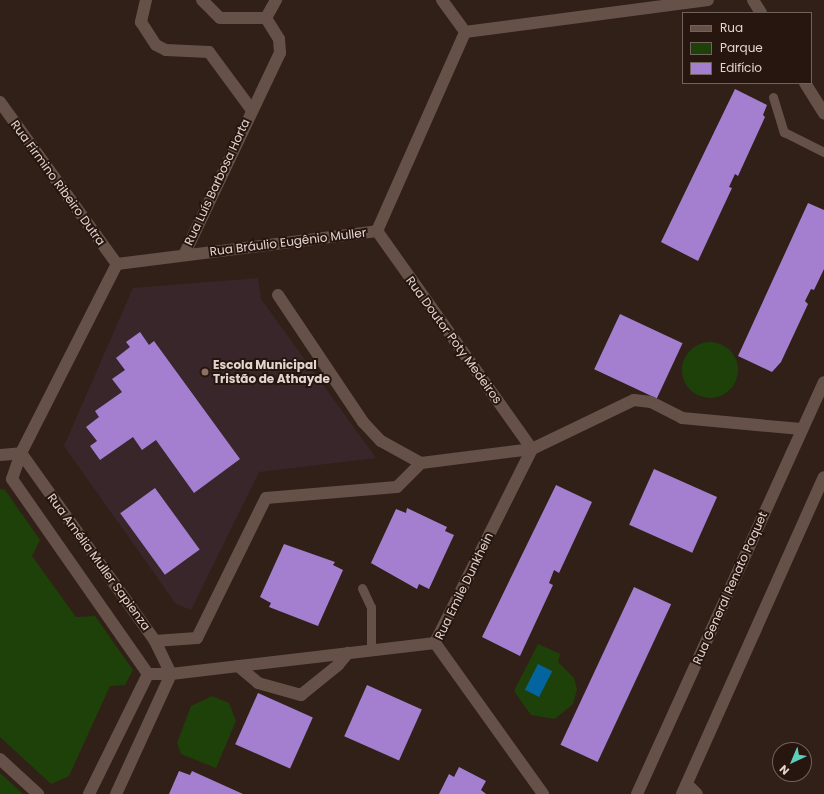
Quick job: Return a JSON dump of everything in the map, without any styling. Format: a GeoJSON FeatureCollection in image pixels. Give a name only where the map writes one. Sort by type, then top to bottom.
{"type":"FeatureCollection","features":[{"type":"Feature","properties":{"kind":"street","name":"Rua Luís Barbosa Horta"},"geometry":{"type":"LineString","coordinates":[[146,0],[141,22],[156,45],[166,50],[209,52],[251,109]]}},
{"type":"Feature","properties":{"kind":"street"},"geometry":{"type":"LineString","coordinates":[[202,0],[220,18],[266,18],[276,0]]}},
{"type":"Feature","properties":{"kind":"street"},"geometry":{"type":"LineString","coordinates":[[442,0],[465,32],[708,0]]}},
{"type":"Feature","properties":{"kind":"street"},"geometry":{"type":"LineString","coordinates":[[753,0],[760,12]]}},
{"type":"Feature","properties":{"kind":"street","name":"Rua Luís Barbosa Horta"},"geometry":{"type":"LineString","coordinates":[[184,255],[281,46],[266,18]]}},
{"type":"Feature","properties":{"kind":"street","name":"Rua Bráulio Eugênio Muller"},"geometry":{"type":"LineString","coordinates":[[117,264],[377,231],[465,32]]}},
{"type":"Feature","properties":{"kind":"street"},"geometry":{"type":"LineString","coordinates":[[806,84],[824,112]]}},
{"type":"Feature","properties":{"kind":"street","name":"Rua Firmino Ribeiro Dutra"},"geometry":{"type":"LineString","coordinates":[[0,102],[117,264]]}},
{"type":"Feature","properties":{"kind":"street","name":"Rua Doutor Poty Medeiros"},"geometry":{"type":"LineString","coordinates":[[377,231],[532,449]]}},
{"type":"Feature","properties":{"kind":"street"},"geometry":{"type":"LineString","coordinates":[[6,479],[21,453],[117,264]]}},
{"type":"Feature","properties":{"kind":"street"},"geometry":{"type":"LineString","coordinates":[[278,295],[363,422],[382,441],[420,463],[532,449],[634,400],[651,402],[682,418],[801,429]]}},
{"type":"Feature","properties":{"kind":"street","name":"Rua General Renato Paquet"},"geometry":{"type":"LineString","coordinates":[[637,794],[801,429],[824,382]]}},
{"type":"Feature","properties":{"kind":"street","name":"Rua Emile Dunkhein"},"geometry":{"type":"LineString","coordinates":[[532,449],[435,643],[543,794]]}},
{"type":"Feature","properties":{"kind":"street"},"geometry":{"type":"LineString","coordinates":[[0,455],[21,453]]}},
{"type":"Feature","properties":{"kind":"street","name":"Rua Amélia Muller Sapienza"},"geometry":{"type":"LineString","coordinates":[[21,453],[155,641],[171,674]]}},
{"type":"Feature","properties":{"kind":"street"},"geometry":{"type":"LineString","coordinates":[[155,641],[197,638],[266,498],[397,487],[420,463]]}},
{"type":"Feature","properties":{"kind":"street"},"geometry":{"type":"LineString","coordinates":[[698,794],[684,789],[824,477]]}},
{"type":"Feature","properties":{"kind":"street","name":"Rua Amélia Muller Sapienza"},"geometry":{"type":"LineString","coordinates":[[6,479],[148,674]]}},
{"type":"Feature","properties":{"kind":"street"},"geometry":{"type":"LineString","coordinates":[[89,794],[148,674],[171,674],[435,643]]}},
{"type":"Feature","properties":{"kind":"street"},"geometry":{"type":"LineString","coordinates":[[238,666],[258,682],[278,691],[300,695],[338,665],[348,653]]}},
{"type":"Feature","properties":{"kind":"street"},"geometry":{"type":"LineString","coordinates":[[116,794],[171,674]]}},
{"type":"Feature","properties":{"kind":"street"},"geometry":{"type":"LineString","coordinates":[[0,759],[38,794]]}},
{"type":"Feature","properties":{"kind":"lane"},"geometry":{"type":"LineString","coordinates":[[773,96],[784,132],[824,152]]}},
{"type":"Feature","properties":{"kind":"lane"},"geometry":{"type":"LineString","coordinates":[[362,588],[371,607],[370,650]]}},
{"type":"Feature","properties":{"kind":"shaded area","name":"Escola Municipal Tristão de Athayde"},"geometry":{"type":"Polygon","coordinates":[[[258,278],[261,299],[376,458],[259,472],[191,610],[176,604],[64,446],[133,288],[258,278]]]}},
{"type":"Feature","properties":{"kind":"green space"},"geometry":{"type":"Polygon","coordinates":[[[710,342],[721,344],[730,350],[736,359],[738,370],[736,381],[730,390],[721,396],[710,398],[699,396],[690,390],[684,381],[682,370],[684,359],[690,350],[699,344],[710,342]]]}},
{"type":"Feature","properties":{"kind":"green space"},"geometry":{"type":"Polygon","coordinates":[[[0,489],[5,490],[40,540],[32,556],[76,617],[95,616],[133,670],[125,685],[110,686],[69,776],[51,784],[0,737],[0,489]]]}},
{"type":"Feature","properties":{"kind":"green space"},"geometry":{"type":"Polygon","coordinates":[[[538,644],[560,654],[558,662],[574,678],[577,689],[573,704],[555,719],[531,715],[514,691],[538,644]]]}},
{"type":"Feature","properties":{"kind":"green space"},"geometry":{"type":"Polygon","coordinates":[[[212,696],[229,703],[236,721],[216,768],[181,754],[177,743],[191,706],[212,696]]]}},
{"type":"Feature","properties":{"kind":"green space"},"geometry":{"type":"Polygon","coordinates":[[[0,773],[23,794],[0,794],[0,773]]]}},
{"type":"Feature","properties":{"kind":"water"},"geometry":{"type":"Polygon","coordinates":[[[538,664],[552,671],[539,697],[525,690],[538,664]]]}},
{"type":"Feature","properties":{"kind":"building"},"geometry":{"type":"Polygon","coordinates":[[[735,89],[767,105],[763,115],[765,117],[738,176],[735,174],[729,187],[732,188],[698,261],[661,242],[735,89]]]}},
{"type":"Feature","properties":{"kind":"building"},"geometry":{"type":"Polygon","coordinates":[[[808,203],[824,210],[824,269],[814,290],[811,289],[805,301],[808,304],[781,362],[772,372],[738,356],[808,203]]]}},
{"type":"Feature","properties":{"kind":"building"},"geometry":{"type":"Polygon","coordinates":[[[620,314],[683,343],[657,398],[594,369],[620,314]]]}},
{"type":"Feature","properties":{"kind":"building"},"geometry":{"type":"Polygon","coordinates":[[[140,332],[149,345],[154,341],[240,459],[194,493],[156,440],[142,450],[133,437],[100,460],[90,446],[97,441],[86,427],[99,417],[95,411],[122,392],[112,379],[125,370],[116,358],[130,347],[126,342],[140,332]]]}},
{"type":"Feature","properties":{"kind":"building"},"geometry":{"type":"Polygon","coordinates":[[[654,469],[717,497],[692,553],[629,525],[654,469]]]}},
{"type":"Feature","properties":{"kind":"building"},"geometry":{"type":"Polygon","coordinates":[[[556,485],[592,502],[559,573],[554,570],[549,583],[553,585],[520,656],[482,637],[556,485]]]}},
{"type":"Feature","properties":{"kind":"building"},"geometry":{"type":"Polygon","coordinates":[[[155,488],[200,549],[165,575],[120,513],[155,488]]]}},
{"type":"Feature","properties":{"kind":"building"},"geometry":{"type":"Polygon","coordinates":[[[407,508],[447,527],[445,531],[454,535],[429,589],[419,584],[417,589],[371,563],[396,509],[406,513],[407,508]]]}},
{"type":"Feature","properties":{"kind":"building"},"geometry":{"type":"Polygon","coordinates":[[[284,544],[335,562],[333,565],[343,570],[318,626],[269,607],[271,603],[260,597],[284,544]]]}},
{"type":"Feature","properties":{"kind":"building"},"geometry":{"type":"Polygon","coordinates":[[[634,587],[671,604],[598,762],[560,745],[634,587]]]}},
{"type":"Feature","properties":{"kind":"building"},"geometry":{"type":"Polygon","coordinates":[[[367,685],[422,709],[399,761],[344,736],[367,685]]]}},
{"type":"Feature","properties":{"kind":"building"},"geometry":{"type":"Polygon","coordinates":[[[258,693],[313,717],[290,769],[235,744],[258,693]]]}},
{"type":"Feature","properties":{"kind":"building"},"geometry":{"type":"Polygon","coordinates":[[[459,767],[486,781],[481,790],[486,794],[439,794],[449,774],[454,777],[459,767]]]}},
{"type":"Feature","properties":{"kind":"building"},"geometry":{"type":"Polygon","coordinates":[[[179,771],[190,775],[192,771],[243,794],[169,794],[179,771]]]}},
{"type":"Feature","properties":{"kind":"place","name":"Escola Municipal Tristão de Athayde"},"geometry":{"type":"Point","coordinates":[205,372]}}]}
